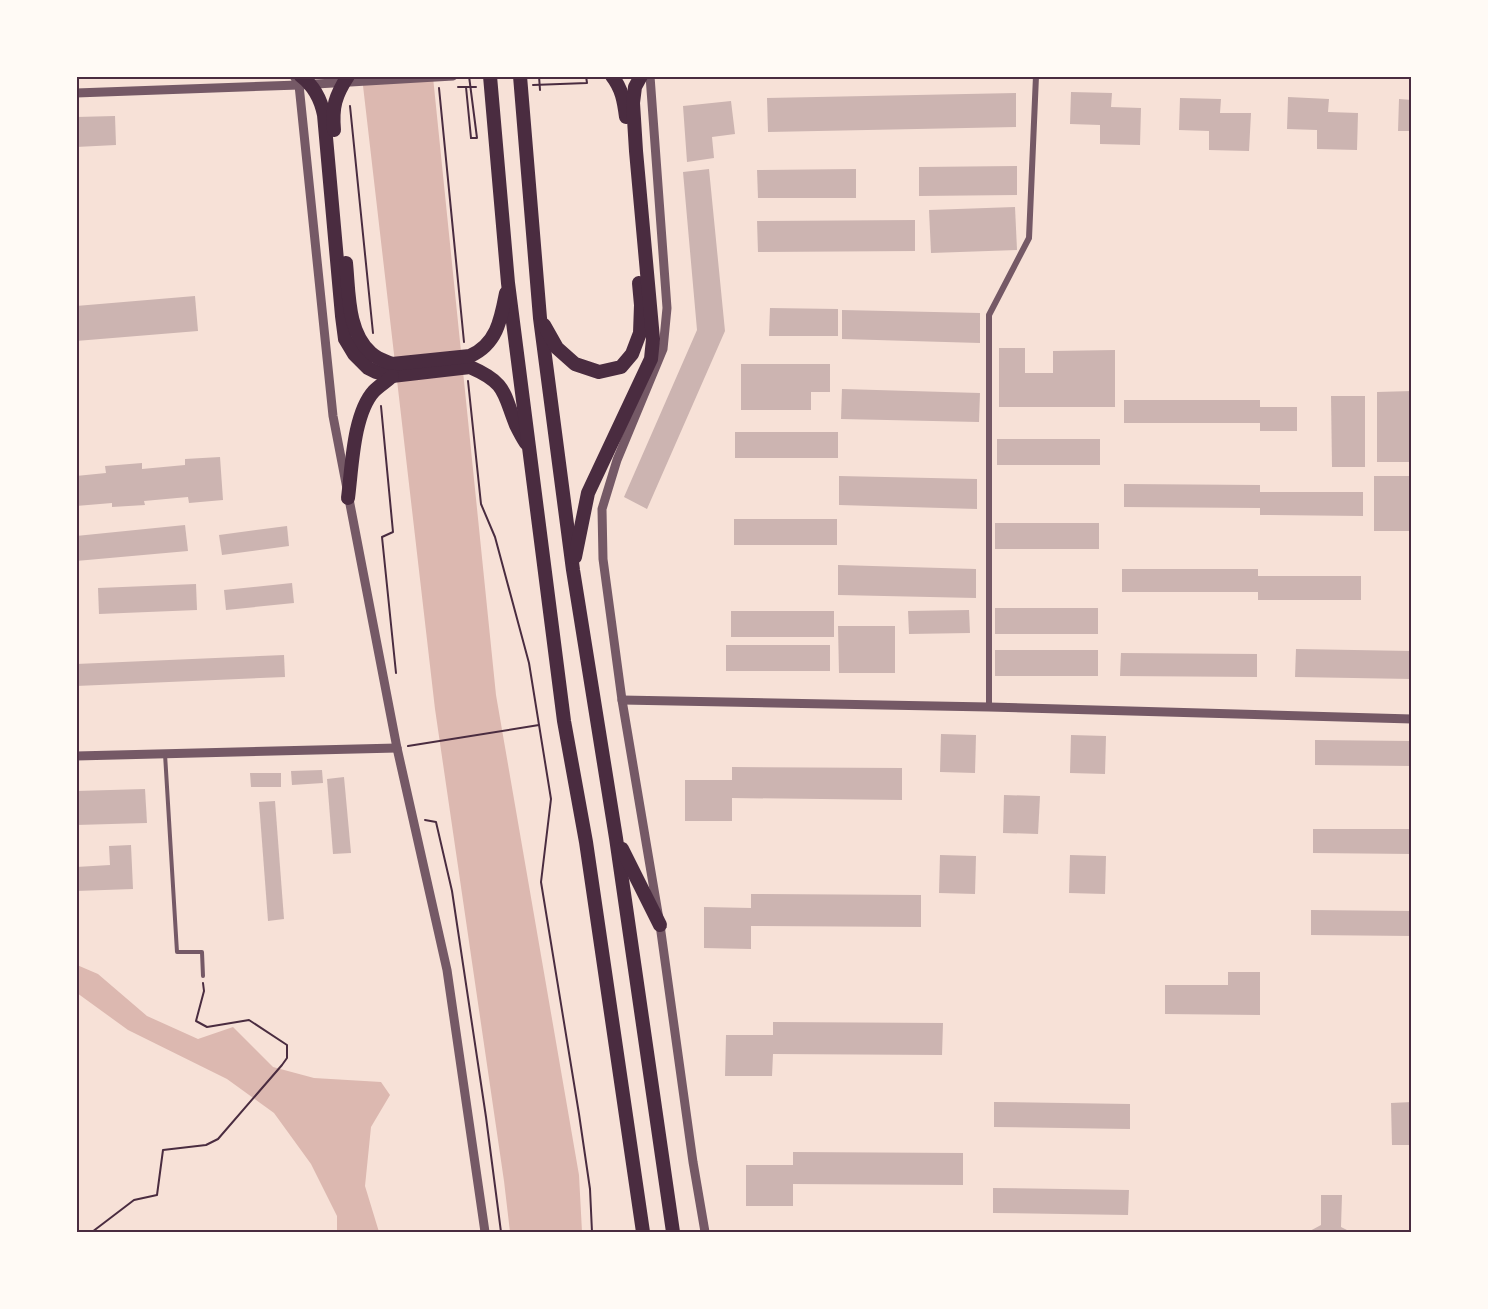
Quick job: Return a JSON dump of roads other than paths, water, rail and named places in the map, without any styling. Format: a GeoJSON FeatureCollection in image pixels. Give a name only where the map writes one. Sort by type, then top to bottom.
{"type":"FeatureCollection","features":[{"type":"Feature","properties":{"kind":"highway"},"geometry":{"type":"LineString","coordinates":[[490,76],[508,283],[564,721],[586,842],[643,1233]]}},
{"type":"Feature","properties":{"kind":"highway"},"geometry":{"type":"LineString","coordinates":[[520,76],[540,318],[573,570],[616,838],[673,1233]]}},
{"type":"Feature","properties":{"kind":"highway"},"geometry":{"type":"LineString","coordinates":[[573,570],[588,493],[651,359],[653,339],[629,103],[612,76]]}},
{"type":"Feature","properties":{"kind":"highway"},"geometry":{"type":"LineString","coordinates":[[540,318],[557,348],[575,364],[599,372],[621,367],[632,354],[640,333],[641,305],[629,103],[641,76]]}},
{"type":"Feature","properties":{"kind":"highway"},"geometry":{"type":"LineString","coordinates":[[298,79],[305,80],[328,114],[354,324],[361,342],[371,354],[392,370]]}},
{"type":"Feature","properties":{"kind":"highway"},"geometry":{"type":"LineString","coordinates":[[328,114],[341,88],[352,79]]}},
{"type":"Feature","properties":{"kind":"highway"},"geometry":{"type":"LineString","coordinates":[[470,362],[476,353],[490,342],[497,330],[508,283]]}},
{"type":"Feature","properties":{"kind":"highway"},"geometry":{"type":"LineString","coordinates":[[348,498],[355,440],[365,405],[392,370],[470,362],[502,388],[529,450]]}},
{"type":"Feature","properties":{"kind":"highway"},"geometry":{"type":"LineString","coordinates":[[616,838],[660,925]]}},
{"type":"Feature","properties":{"kind":"street"},"geometry":{"type":"LineString","coordinates":[[76,93],[298,79],[453,76]]}},
{"type":"Feature","properties":{"kind":"street"},"geometry":{"type":"LineString","coordinates":[[650,76],[667,308],[663,349],[617,460],[602,510],[603,559],[622,700],[660,925],[691,1150],[705,1233]]}},
{"type":"Feature","properties":{"kind":"street"},"geometry":{"type":"LineString","coordinates":[[989,706],[989,315],[1029,238],[1036,76]]}},
{"type":"Feature","properties":{"kind":"street"},"geometry":{"type":"LineString","coordinates":[[298,79],[333,417],[397,748],[447,970],[484,1233]]}},
{"type":"Feature","properties":{"kind":"street"},"geometry":{"type":"LineString","coordinates":[[622,700],[989,706],[1412,719]]}},
{"type":"Feature","properties":{"kind":"street"},"geometry":{"type":"LineString","coordinates":[[76,756],[397,748]]}},
{"type":"Feature","properties":{"kind":"lane"},"geometry":{"type":"LineString","coordinates":[[165,753],[177,952],[201,952],[203,976]]}}]}
